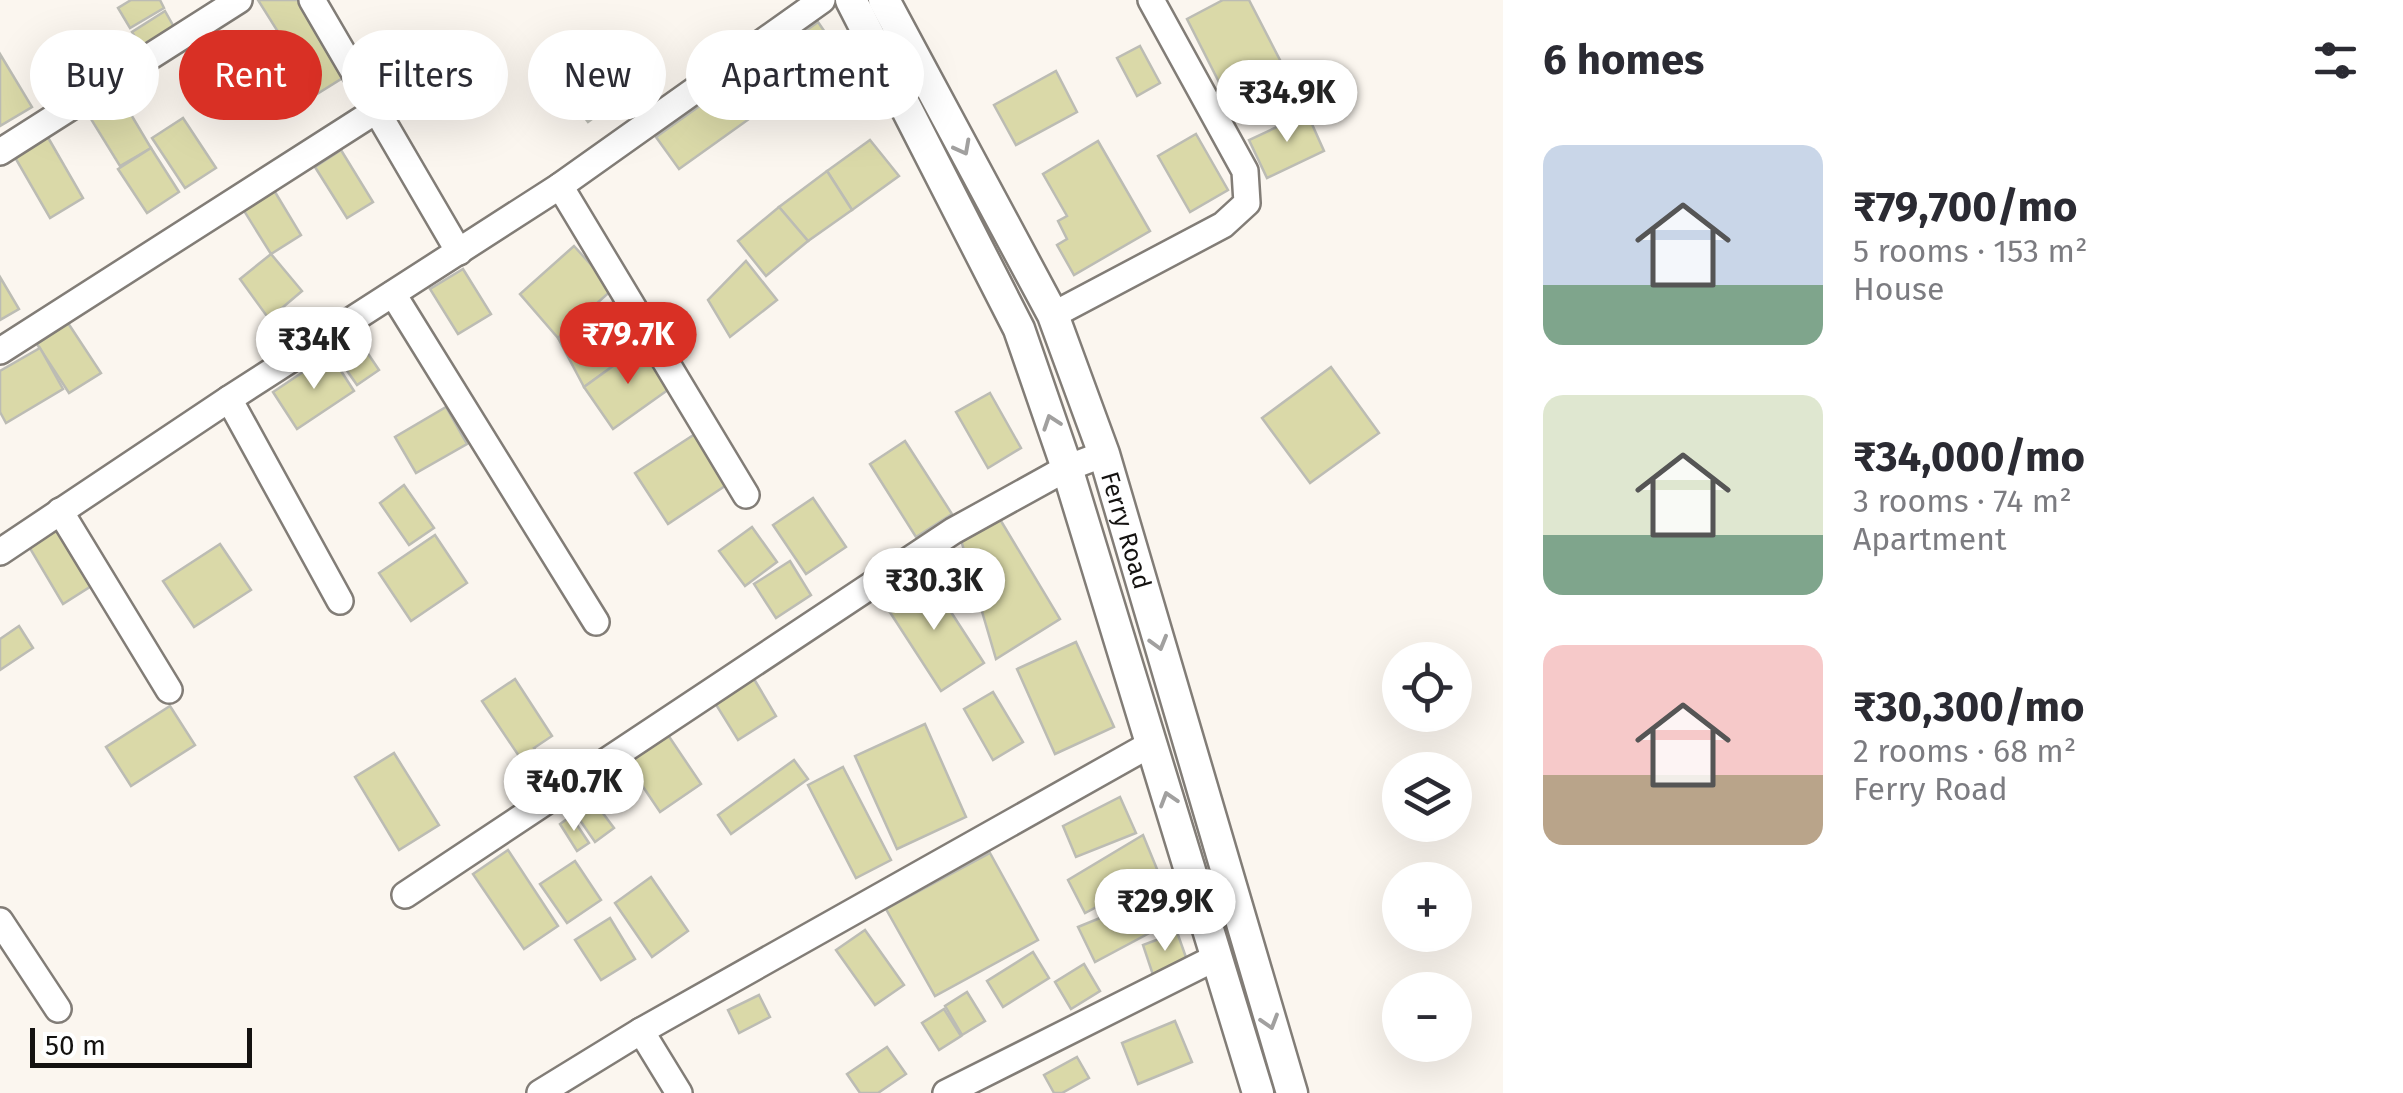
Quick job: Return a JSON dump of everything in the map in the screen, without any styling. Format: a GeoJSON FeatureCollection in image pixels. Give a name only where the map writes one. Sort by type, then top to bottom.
{"type":"FeatureCollection","features":[{"type":"Feature","properties":{"kind":"street"},"geometry":{"type":"LineString","coordinates":[[0,152],[239,0]]}},
{"type":"Feature","properties":{"kind":"street"},"geometry":{"type":"LineString","coordinates":[[312,0],[342,52]]}},
{"type":"Feature","properties":{"kind":"street"},"geometry":{"type":"LineString","coordinates":[[0,552],[228,399],[560,186],[822,0]]}},
{"type":"Feature","properties":{"kind":"street","name":"Ferry Road"},"geometry":{"type":"LineString","coordinates":[[851,0],[1020,329],[1067,468],[1258,1093]]}},
{"type":"Feature","properties":{"kind":"street","name":"Ferry Road"},"geometry":{"type":"LineString","coordinates":[[884,0],[1053,315],[1104,454],[1292,1093]]}},
{"type":"Feature","properties":{"kind":"street"},"geometry":{"type":"LineString","coordinates":[[1053,315],[1223,225],[1246,203],[1245,171],[1151,0]]}},
{"type":"Feature","properties":{"kind":"street"},"geometry":{"type":"LineString","coordinates":[[0,351],[360,120]]}},
{"type":"Feature","properties":{"kind":"street"},"geometry":{"type":"LineString","coordinates":[[382,120],[459,252]]}},
{"type":"Feature","properties":{"kind":"street"},"geometry":{"type":"LineString","coordinates":[[560,186],[746,494]]}},
{"type":"Feature","properties":{"kind":"street"},"geometry":{"type":"LineString","coordinates":[[392,294],[596,622]]}},
{"type":"Feature","properties":{"kind":"street"},"geometry":{"type":"LineString","coordinates":[[228,399],[340,601]]}},
{"type":"Feature","properties":{"kind":"street"},"geometry":{"type":"LineString","coordinates":[[405,895],[953,531],[1067,468],[1104,454]]}},
{"type":"Feature","properties":{"kind":"street"},"geometry":{"type":"LineString","coordinates":[[60,511],[169,690]]}},
{"type":"Feature","properties":{"kind":"street"},"geometry":{"type":"LineString","coordinates":[[540,1093],[641,1031],[1151,744]]}},
{"type":"Feature","properties":{"kind":"street"},"geometry":{"type":"LineString","coordinates":[[0,920],[58,1009]]}},
{"type":"Feature","properties":{"kind":"street"},"geometry":{"type":"LineString","coordinates":[[946,1093],[1217,957]]}},
{"type":"Feature","properties":{"kind":"street"},"geometry":{"type":"LineString","coordinates":[[641,1031],[679,1093]]}},
{"type":"Feature","properties":{"kind":"building"},"geometry":{"type":"Polygon","coordinates":[[[131,0],[160,0],[164,8],[130,28],[118,8],[131,0]]]}},
{"type":"Feature","properties":{"kind":"building"},"geometry":{"type":"Polygon","coordinates":[[[258,0],[303,0],[322,30],[277,30],[258,0]]]}},
{"type":"Feature","properties":{"kind":"building"},"geometry":{"type":"Polygon","coordinates":[[[1223,0],[1249,0],[1281,62],[1224,92],[1187,19],[1223,0]]]}},
{"type":"Feature","properties":{"kind":"building"},"geometry":{"type":"Polygon","coordinates":[[[165,11],[174,27],[159,36],[159,30],[135,30],[165,11]]]}},
{"type":"Feature","properties":{"kind":"building"},"geometry":{"type":"Polygon","coordinates":[[[818,22],[824,30],[807,30],[818,22]]]}},
{"type":"Feature","properties":{"kind":"building"},"geometry":{"type":"Polygon","coordinates":[[[322,31],[342,63],[342,78],[322,91],[322,31]]]}},
{"type":"Feature","properties":{"kind":"building"},"geometry":{"type":"Polygon","coordinates":[[[1140,46],[1160,83],[1137,96],[1117,58],[1140,46]]]}},
{"type":"Feature","properties":{"kind":"building"},"geometry":{"type":"Polygon","coordinates":[[[0,54],[30,108],[0,126],[0,54]]]}},
{"type":"Feature","properties":{"kind":"building"},"geometry":{"type":"Polygon","coordinates":[[[1056,71],[1077,112],[1016,145],[994,105],[1056,71]]]}},
{"type":"Feature","properties":{"kind":"building"},"geometry":{"type":"Polygon","coordinates":[[[1307,113],[1324,151],[1267,178],[1249,140],[1307,113]]]}},
{"type":"Feature","properties":{"kind":"building"},"geometry":{"type":"Polygon","coordinates":[[[686,116],[686,120],[748,120],[679,169],[656,137],[686,116]]]}},
{"type":"Feature","properties":{"kind":"building"},"geometry":{"type":"Polygon","coordinates":[[[92,120],[134,120],[151,148],[120,166],[92,120]]]}},
{"type":"Feature","properties":{"kind":"building"},"geometry":{"type":"Polygon","coordinates":[[[184,120],[216,168],[185,188],[152,138],[184,120]]]}},
{"type":"Feature","properties":{"kind":"building"},"geometry":{"type":"Polygon","coordinates":[[[46,134],[83,198],[50,218],[13,154],[46,134]]]}},
{"type":"Feature","properties":{"kind":"building"},"geometry":{"type":"Polygon","coordinates":[[[1196,134],[1228,190],[1190,212],[1158,156],[1196,134]]]}},
{"type":"Feature","properties":{"kind":"building"},"geometry":{"type":"Polygon","coordinates":[[[870,140],[899,176],[852,210],[827,171],[870,140]]]}},
{"type":"Feature","properties":{"kind":"building"},"geometry":{"type":"Polygon","coordinates":[[[1098,141],[1150,231],[1074,275],[1057,245],[1067,239],[1058,221],[1067,216],[1043,174],[1098,141]]]}},
{"type":"Feature","properties":{"kind":"building"},"geometry":{"type":"Polygon","coordinates":[[[151,148],[179,192],[147,213],[118,169],[151,148]]]}},
{"type":"Feature","properties":{"kind":"building"},"geometry":{"type":"Polygon","coordinates":[[[341,150],[373,202],[347,218],[315,167],[341,150]]]}},
{"type":"Feature","properties":{"kind":"building"},"geometry":{"type":"Polygon","coordinates":[[[827,171],[852,210],[808,241],[779,207],[827,171]]]}},
{"type":"Feature","properties":{"kind":"building"},"geometry":{"type":"Polygon","coordinates":[[[272,187],[301,235],[271,254],[241,206],[272,187]]]}},
{"type":"Feature","properties":{"kind":"building"},"geometry":{"type":"Polygon","coordinates":[[[779,207],[808,241],[766,276],[738,241],[779,207]]]}},
{"type":"Feature","properties":{"kind":"building"},"geometry":{"type":"Polygon","coordinates":[[[574,246],[613,289],[558,338],[520,294],[574,246]]]}},
{"type":"Feature","properties":{"kind":"building"},"geometry":{"type":"Polygon","coordinates":[[[271,254],[302,291],[269,319],[240,279],[271,254]]]}},
{"type":"Feature","properties":{"kind":"building"},"geometry":{"type":"Polygon","coordinates":[[[746,261],[777,300],[730,337],[708,300],[746,261]]]}},
{"type":"Feature","properties":{"kind":"building"},"geometry":{"type":"Polygon","coordinates":[[[463,269],[491,314],[458,334],[430,289],[463,269]]]}},
{"type":"Feature","properties":{"kind":"building"},"geometry":{"type":"Polygon","coordinates":[[[0,277],[19,309],[0,320],[0,277]]]}},
{"type":"Feature","properties":{"kind":"building"},"geometry":{"type":"Polygon","coordinates":[[[611,303],[642,345],[584,387],[558,338],[611,303]]]}},
{"type":"Feature","properties":{"kind":"building"},"geometry":{"type":"Polygon","coordinates":[[[68,323],[101,373],[69,393],[37,344],[68,323]]]}},
{"type":"Feature","properties":{"kind":"building"},"geometry":{"type":"Polygon","coordinates":[[[350,327],[379,370],[357,385],[327,342],[350,327]]]}},
{"type":"Feature","properties":{"kind":"building"},"geometry":{"type":"Polygon","coordinates":[[[642,345],[672,387],[613,429],[584,387],[642,345]]]}},
{"type":"Feature","properties":{"kind":"building"},"geometry":{"type":"Polygon","coordinates":[[[40,348],[63,389],[6,423],[0,412],[0,371],[40,348]]]}},
{"type":"Feature","properties":{"kind":"building"},"geometry":{"type":"Polygon","coordinates":[[[330,354],[354,391],[297,429],[273,392],[330,354]]]}},
{"type":"Feature","properties":{"kind":"building"},"geometry":{"type":"Polygon","coordinates":[[[1331,367],[1379,433],[1310,483],[1262,418],[1331,367]]]}},
{"type":"Feature","properties":{"kind":"building"},"geometry":{"type":"Polygon","coordinates":[[[990,393],[1021,448],[988,468],[956,412],[990,393]]]}},
{"type":"Feature","properties":{"kind":"building"},"geometry":{"type":"Polygon","coordinates":[[[446,407],[467,444],[416,473],[395,437],[446,407]]]}},
{"type":"Feature","properties":{"kind":"building"},"geometry":{"type":"Polygon","coordinates":[[[695,434],[728,484],[668,524],[635,473],[695,434]]]}},
{"type":"Feature","properties":{"kind":"building"},"geometry":{"type":"Polygon","coordinates":[[[905,441],[952,514],[916,537],[870,464],[905,441]]]}},
{"type":"Feature","properties":{"kind":"building"},"geometry":{"type":"Polygon","coordinates":[[[404,485],[434,528],[409,545],[380,503],[404,485]]]}},
{"type":"Feature","properties":{"kind":"building"},"geometry":{"type":"Polygon","coordinates":[[[813,498],[846,547],[806,574],[773,525],[813,498]]]}},
{"type":"Feature","properties":{"kind":"building"},"geometry":{"type":"Polygon","coordinates":[[[998,516],[1060,619],[996,659],[961,540],[998,516]]]}},
{"type":"Feature","properties":{"kind":"building"},"geometry":{"type":"Polygon","coordinates":[[[60,525],[96,583],[63,604],[28,545],[60,525]]]}},
{"type":"Feature","properties":{"kind":"building"},"geometry":{"type":"Polygon","coordinates":[[[752,527],[777,562],[745,586],[719,551],[752,527]]]}},
{"type":"Feature","properties":{"kind":"building"},"geometry":{"type":"Polygon","coordinates":[[[435,535],[467,583],[411,621],[379,573],[435,535]]]}},
{"type":"Feature","properties":{"kind":"building"},"geometry":{"type":"Polygon","coordinates":[[[220,544],[251,590],[194,627],[163,581],[220,544]]]}},
{"type":"Feature","properties":{"kind":"building"},"geometry":{"type":"Polygon","coordinates":[[[790,561],[811,595],[776,618],[754,584],[790,561]]]}},
{"type":"Feature","properties":{"kind":"building"},"geometry":{"type":"Polygon","coordinates":[[[927,575],[984,663],[941,691],[884,603],[927,575]]]}},
{"type":"Feature","properties":{"kind":"building"},"geometry":{"type":"Polygon","coordinates":[[[19,626],[33,648],[0,670],[0,639],[19,626]]]}},
{"type":"Feature","properties":{"kind":"building"},"geometry":{"type":"Polygon","coordinates":[[[1076,642],[1114,727],[1055,754],[1017,669],[1076,642]]]}},
{"type":"Feature","properties":{"kind":"building"},"geometry":{"type":"Polygon","coordinates":[[[515,679],[552,736],[534,748],[539,755],[525,765],[482,701],[515,679]]]}},
{"type":"Feature","properties":{"kind":"building"},"geometry":{"type":"Polygon","coordinates":[[[754,679],[776,716],[738,740],[715,703],[754,679]]]}},
{"type":"Feature","properties":{"kind":"building"},"geometry":{"type":"Polygon","coordinates":[[[993,692],[1023,742],[993,760],[964,709],[993,692]]]}},
{"type":"Feature","properties":{"kind":"building"},"geometry":{"type":"Polygon","coordinates":[[[170,706],[195,745],[131,786],[106,747],[170,706]]]}},
{"type":"Feature","properties":{"kind":"building"},"geometry":{"type":"Polygon","coordinates":[[[925,724],[966,817],[897,849],[855,756],[925,724]]]}},
{"type":"Feature","properties":{"kind":"building"},"geometry":{"type":"Polygon","coordinates":[[[668,735],[701,784],[660,812],[627,763],[668,735]]]}},
{"type":"Feature","properties":{"kind":"building"},"geometry":{"type":"Polygon","coordinates":[[[394,753],[439,825],[399,850],[355,777],[394,753]]]}},
{"type":"Feature","properties":{"kind":"building"},"geometry":{"type":"Polygon","coordinates":[[[794,760],[808,779],[731,834],[718,815],[794,760]]]}},
{"type":"Feature","properties":{"kind":"building"},"geometry":{"type":"Polygon","coordinates":[[[843,767],[891,860],[856,878],[808,785],[843,767]]]}},
{"type":"Feature","properties":{"kind":"building"},"geometry":{"type":"Polygon","coordinates":[[[1120,797],[1136,833],[1076,857],[1063,826],[1120,797]]]}},
{"type":"Feature","properties":{"kind":"building"},"geometry":{"type":"Polygon","coordinates":[[[593,800],[614,828],[595,842],[575,813],[593,800]]]}},
{"type":"Feature","properties":{"kind":"building"},"geometry":{"type":"Polygon","coordinates":[[[571,816],[589,843],[577,851],[560,824],[571,816]]]}},
{"type":"Feature","properties":{"kind":"building"},"geometry":{"type":"Polygon","coordinates":[[[1143,835],[1159,874],[1085,913],[1068,880],[1143,835]]]}},
{"type":"Feature","properties":{"kind":"building"},"geometry":{"type":"Polygon","coordinates":[[[508,850],[558,926],[524,949],[473,874],[508,850]]]}},
{"type":"Feature","properties":{"kind":"building"},"geometry":{"type":"Polygon","coordinates":[[[990,853],[1038,940],[935,996],[886,909],[990,853]]]}},
{"type":"Feature","properties":{"kind":"building"},"geometry":{"type":"Polygon","coordinates":[[[575,861],[601,900],[567,923],[540,884],[575,861]]]}},
{"type":"Feature","properties":{"kind":"building"},"geometry":{"type":"Polygon","coordinates":[[[651,877],[688,931],[652,957],[615,903],[651,877]]]}},
{"type":"Feature","properties":{"kind":"building"},"geometry":{"type":"Polygon","coordinates":[[[1156,895],[1170,922],[1095,962],[1078,927],[1156,895]]]}},
{"type":"Feature","properties":{"kind":"building"},"geometry":{"type":"Polygon","coordinates":[[[610,918],[635,959],[601,980],[575,940],[610,918]]]}},
{"type":"Feature","properties":{"kind":"building"},"geometry":{"type":"Polygon","coordinates":[[[865,930],[904,985],[875,1005],[836,950],[865,930]]]}},
{"type":"Feature","properties":{"kind":"building"},"geometry":{"type":"Polygon","coordinates":[[[1177,932],[1188,963],[1153,975],[1143,945],[1177,932]]]}},
{"type":"Feature","properties":{"kind":"building"},"geometry":{"type":"Polygon","coordinates":[[[1033,952],[1049,978],[1003,1007],[987,981],[1033,952]]]}},
{"type":"Feature","properties":{"kind":"building"},"geometry":{"type":"Polygon","coordinates":[[[1084,964],[1100,991],[1071,1009],[1055,982],[1084,964]]]}},
{"type":"Feature","properties":{"kind":"building"},"geometry":{"type":"Polygon","coordinates":[[[967,992],[985,1021],[962,1035],[945,1006],[967,992]]]}},
{"type":"Feature","properties":{"kind":"building"},"geometry":{"type":"Polygon","coordinates":[[[759,995],[770,1017],[739,1033],[728,1010],[759,995]]]}},
{"type":"Feature","properties":{"kind":"building"},"geometry":{"type":"Polygon","coordinates":[[[944,1009],[961,1036],[939,1050],[922,1023],[944,1009]]]}},
{"type":"Feature","properties":{"kind":"building"},"geometry":{"type":"Polygon","coordinates":[[[1175,1021],[1192,1062],[1138,1084],[1122,1043],[1175,1021]]]}},
{"type":"Feature","properties":{"kind":"building"},"geometry":{"type":"Polygon","coordinates":[[[887,1047],[906,1074],[878,1093],[860,1093],[847,1074],[887,1047]]]}},
{"type":"Feature","properties":{"kind":"building"},"geometry":{"type":"Polygon","coordinates":[[[1077,1057],[1089,1078],[1062,1093],[1054,1093],[1044,1075],[1077,1057]]]}}]}
